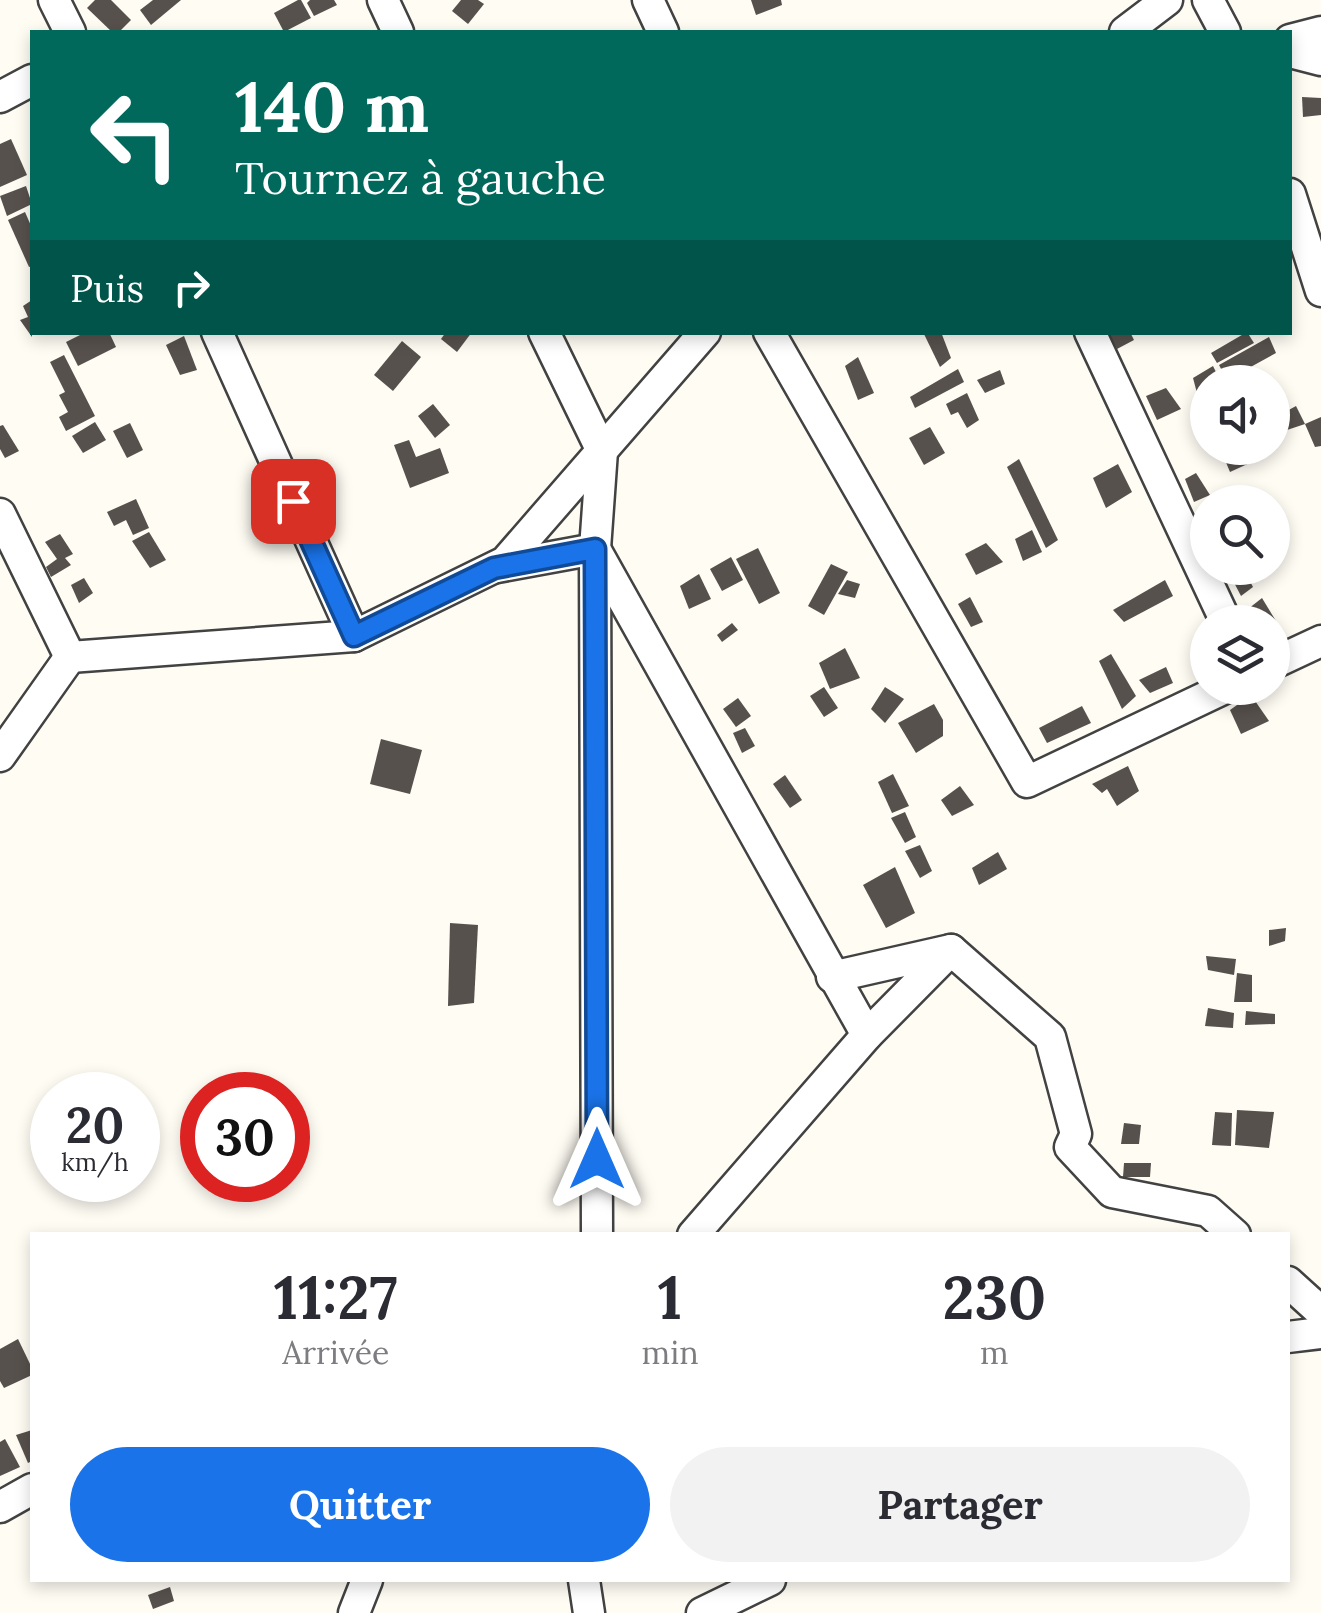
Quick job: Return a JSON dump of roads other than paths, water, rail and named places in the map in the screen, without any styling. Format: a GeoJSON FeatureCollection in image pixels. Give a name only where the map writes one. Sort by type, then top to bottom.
{"type":"FeatureCollection","features":[{"type":"Feature","properties":{"kind":"street"},"geometry":{"type":"LineString","coordinates":[[54,0],[69,30]]}},
{"type":"Feature","properties":{"kind":"street"},"geometry":{"type":"LineString","coordinates":[[382,0],[397,30]]}},
{"type":"Feature","properties":{"kind":"street"},"geometry":{"type":"LineString","coordinates":[[648,0],[662,30]]}},
{"type":"Feature","properties":{"kind":"street"},"geometry":{"type":"LineString","coordinates":[[1128,30],[1167,0]]}},
{"type":"Feature","properties":{"kind":"street"},"geometry":{"type":"LineString","coordinates":[[1208,0],[1224,30]]}},
{"type":"Feature","properties":{"kind":"street"},"geometry":{"type":"LineString","coordinates":[[1292,39],[1321,32]]}},
{"type":"Feature","properties":{"kind":"street"},"geometry":{"type":"LineString","coordinates":[[1292,53],[1321,60]]}},
{"type":"Feature","properties":{"kind":"street"},"geometry":{"type":"LineString","coordinates":[[0,97],[30,81]]}},
{"type":"Feature","properties":{"kind":"street"},"geometry":{"type":"LineString","coordinates":[[1292,200],[1321,291]]}},
{"type":"Feature","properties":{"kind":"street"},"geometry":{"type":"LineString","coordinates":[[218,335],[354,636]]}},
{"type":"Feature","properties":{"kind":"street"},"geometry":{"type":"LineString","coordinates":[[545,335],[602,451],[595,549],[597,1232]]}},
{"type":"Feature","properties":{"kind":"street"},"geometry":{"type":"LineString","coordinates":[[70,656],[354,636],[494,568],[505,562],[702,335]]}},
{"type":"Feature","properties":{"kind":"street"},"geometry":{"type":"LineString","coordinates":[[771,335],[1027,782],[1190,705]]}},
{"type":"Feature","properties":{"kind":"street"},"geometry":{"type":"LineString","coordinates":[[1091,335],[1218,605]]}},
{"type":"Feature","properties":{"kind":"street"},"geometry":{"type":"LineString","coordinates":[[0,514],[70,656]]}},
{"type":"Feature","properties":{"kind":"street"},"geometry":{"type":"LineString","coordinates":[[494,568],[595,549]]}},
{"type":"Feature","properties":{"kind":"street"},"geometry":{"type":"LineString","coordinates":[[595,549],[867,1035]]}},
{"type":"Feature","properties":{"kind":"street"},"geometry":{"type":"LineString","coordinates":[[1290,656],[1321,641]]}},
{"type":"Feature","properties":{"kind":"street"},"geometry":{"type":"LineString","coordinates":[[0,756],[70,656]]}},
{"type":"Feature","properties":{"kind":"street"},"geometry":{"type":"LineString","coordinates":[[832,978],[951,950]]}},
{"type":"Feature","properties":{"kind":"street"},"geometry":{"type":"LineString","coordinates":[[696,1232],[867,1035],[951,950]]}},
{"type":"Feature","properties":{"kind":"street"},"geometry":{"type":"LineString","coordinates":[[951,950],[1050,1037],[1076,1134],[1070,1146],[1112,1192],[1208,1211],[1231,1232]]}},
{"type":"Feature","properties":{"kind":"street"},"geometry":{"type":"LineString","coordinates":[[1290,1284],[1321,1312]]}},
{"type":"Feature","properties":{"kind":"street"},"geometry":{"type":"LineString","coordinates":[[1290,1336],[1321,1333]]}},
{"type":"Feature","properties":{"kind":"street"},"geometry":{"type":"LineString","coordinates":[[0,1507],[30,1490]]}},
{"type":"Feature","properties":{"kind":"street"},"geometry":{"type":"LineString","coordinates":[[354,1613],[365,1582]]}},
{"type":"Feature","properties":{"kind":"street"},"geometry":{"type":"LineString","coordinates":[[584,1582],[589,1613]]}},
{"type":"Feature","properties":{"kind":"street"},"geometry":{"type":"LineString","coordinates":[[702,1613],[758,1582]]}}]}
